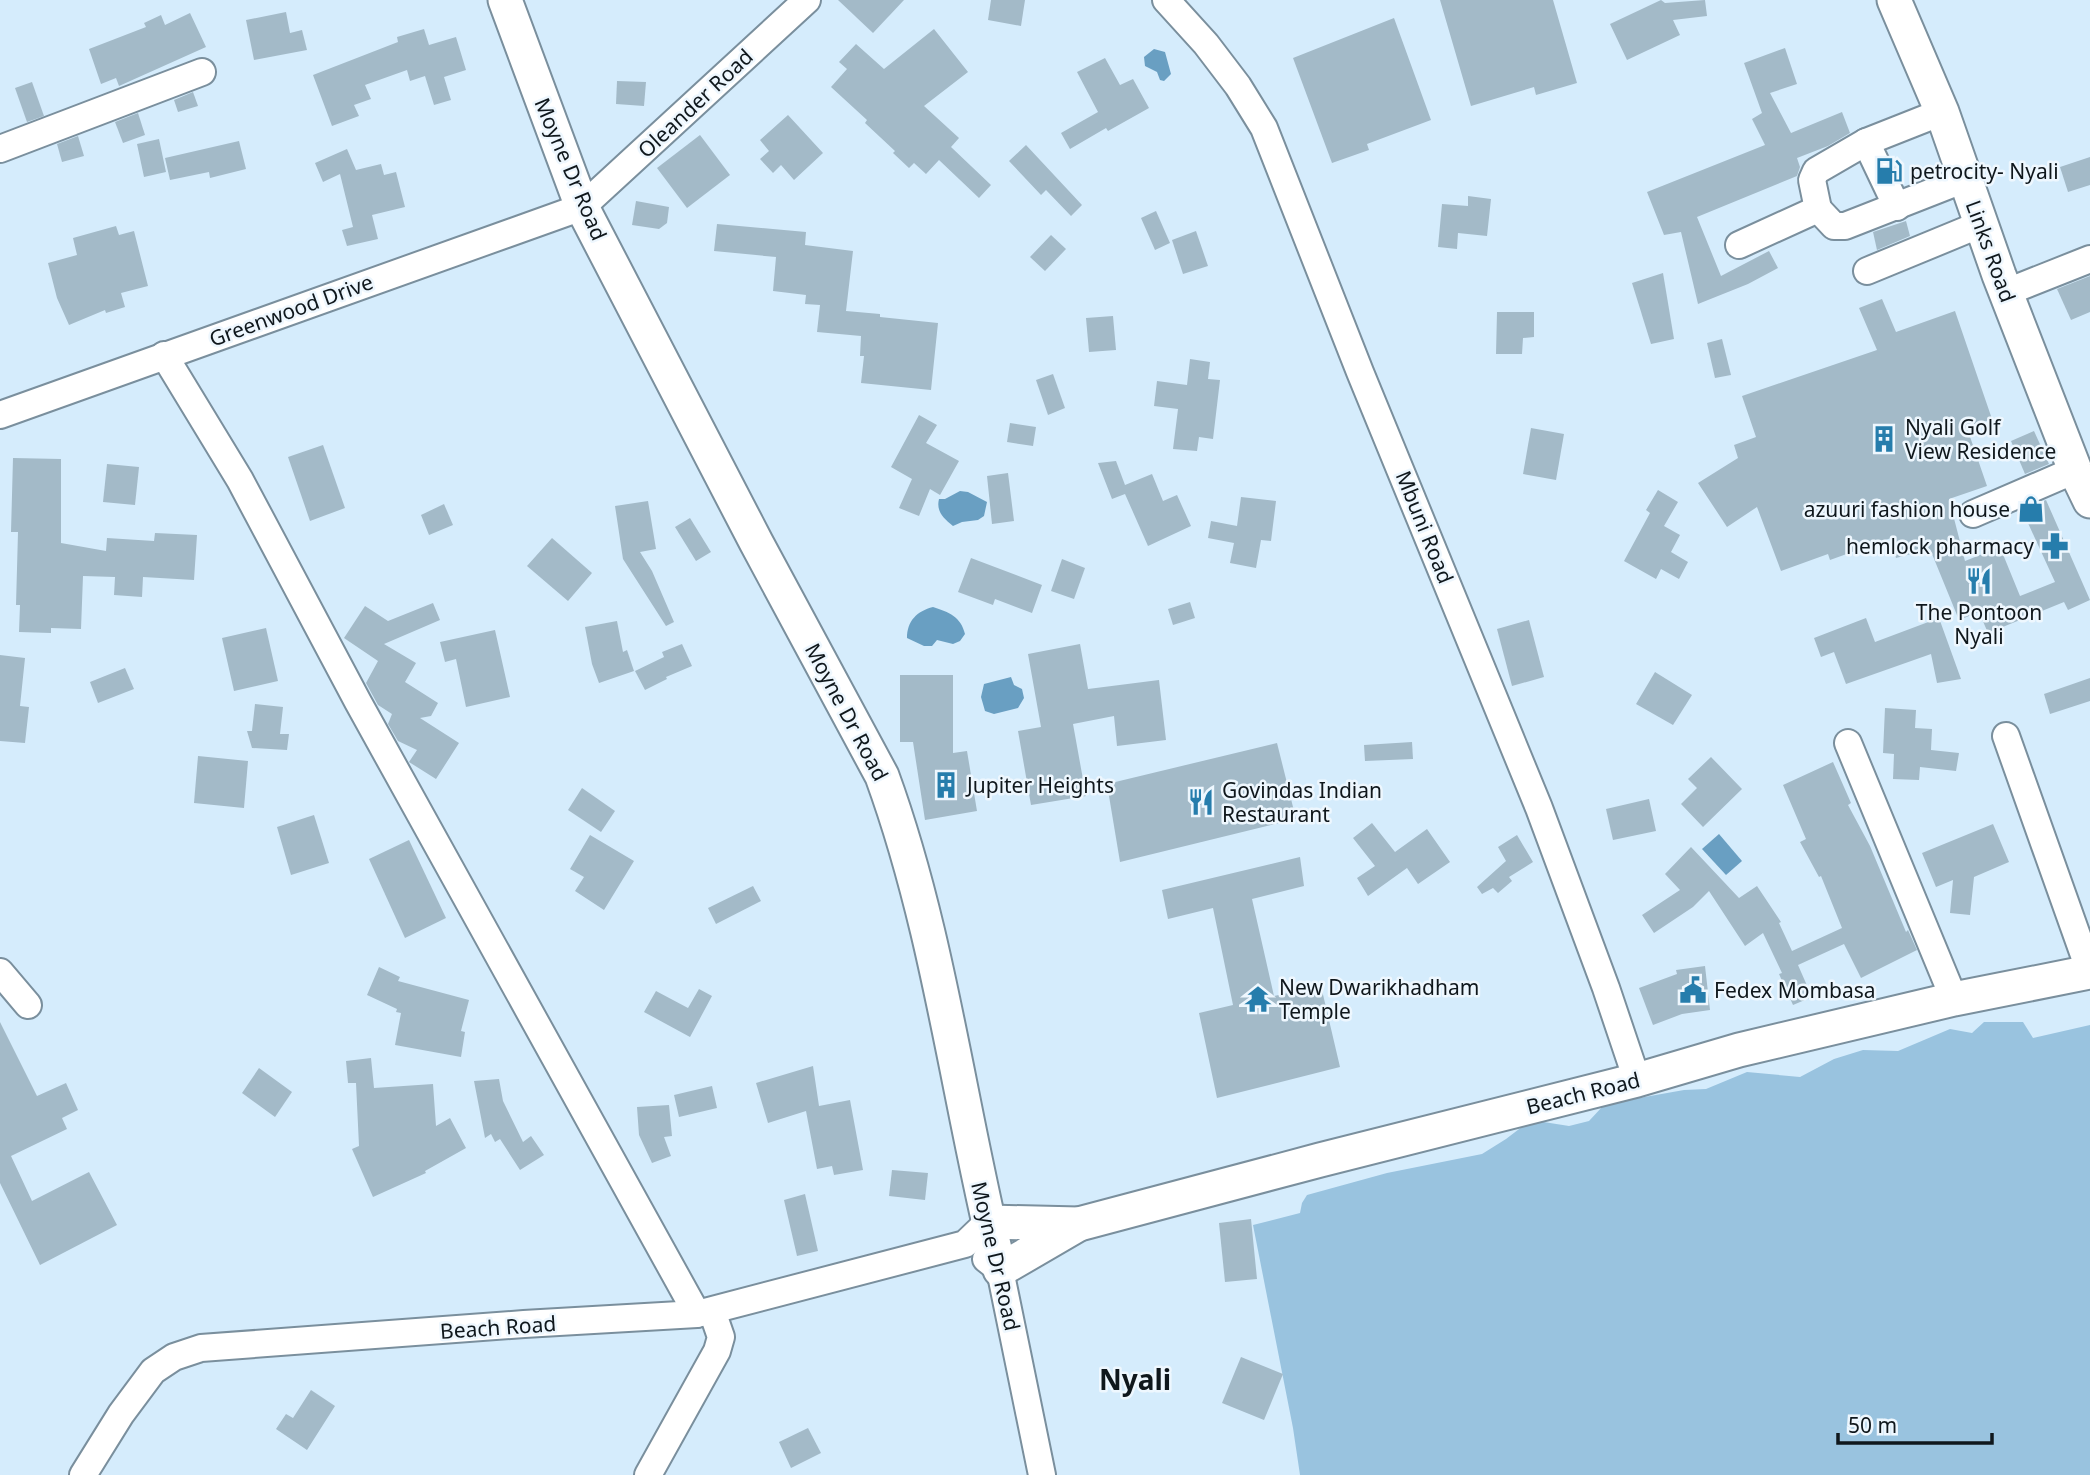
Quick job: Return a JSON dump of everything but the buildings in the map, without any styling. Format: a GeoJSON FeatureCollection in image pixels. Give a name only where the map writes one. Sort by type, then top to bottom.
{"type":"FeatureCollection","features":[{"type":"Feature","properties":{"kind":"main road","name":"Moyne Dr Road"},"geometry":{"type":"LineString","coordinates":[[505,0],[582,207],[756,542],[882,776],[895,811],[940,985],[978,1177],[977,1233],[1000,1270]]}},
{"type":"Feature","properties":{"kind":"main road","name":"Links Road"},"geometry":{"type":"LineString","coordinates":[[1894,0],[1941,112],[2007,292],[2090,501]]}},
{"type":"Feature","properties":{"kind":"main road","name":"Beach Road"},"geometry":{"type":"LineString","coordinates":[[1000,1270],[1079,1224],[1637,1080],[1739,1050],[1954,999],[2090,972]]}},
{"type":"Feature","properties":{"kind":"main road"},"geometry":{"type":"LineString","coordinates":[[978,1177],[1015,1211],[1034,1222]]}},
{"type":"Feature","properties":{"kind":"main road","name":"Beach Road"},"geometry":{"type":"LineString","coordinates":[[977,1233],[1034,1222],[1079,1224]]}},
{"type":"Feature","properties":{"kind":"street","name":"Oleander Road"},"geometry":{"type":"LineString","coordinates":[[582,207],[807,0]]}},
{"type":"Feature","properties":{"kind":"street","name":"Mbuni Road"},"geometry":{"type":"LineString","coordinates":[[1166,0],[1206,44],[1238,86],[1264,128],[1360,372],[1539,808],[1637,1080]]}},
{"type":"Feature","properties":{"kind":"street"},"geometry":{"type":"LineString","coordinates":[[0,149],[202,72]]}},
{"type":"Feature","properties":{"kind":"street"},"geometry":{"type":"LineString","coordinates":[[1941,112],[1866,142],[1816,171],[1812,180],[1818,209],[1835,226],[1845,226],[1965,180]]}},
{"type":"Feature","properties":{"kind":"street"},"geometry":{"type":"LineString","coordinates":[[1866,142],[1897,207]]}},
{"type":"Feature","properties":{"kind":"street","name":"Greenwood Drive"},"geometry":{"type":"LineString","coordinates":[[0,415],[582,207]]}},
{"type":"Feature","properties":{"kind":"street"},"geometry":{"type":"LineString","coordinates":[[1739,244],[1818,209]]}},
{"type":"Feature","properties":{"kind":"street"},"geometry":{"type":"LineString","coordinates":[[1867,271],[1981,224]]}},
{"type":"Feature","properties":{"kind":"street"},"geometry":{"type":"LineString","coordinates":[[2007,292],[2090,259]]}},
{"type":"Feature","properties":{"kind":"street"},"geometry":{"type":"LineString","coordinates":[[164,355],[240,480],[358,702],[721,1337],[717,1351],[648,1475]]}},
{"type":"Feature","properties":{"kind":"street"},"geometry":{"type":"LineString","coordinates":[[1973,514],[2076,470]]}},
{"type":"Feature","properties":{"kind":"street"},"geometry":{"type":"LineString","coordinates":[[2006,736],[2090,972]]}},
{"type":"Feature","properties":{"kind":"street"},"geometry":{"type":"LineString","coordinates":[[1848,743],[1954,999]]}},
{"type":"Feature","properties":{"kind":"street"},"geometry":{"type":"LineString","coordinates":[[0,972],[28,1005]]}},
{"type":"Feature","properties":{"kind":"street","name":"Beach Road"},"geometry":{"type":"LineString","coordinates":[[83,1475],[121,1414],[153,1371],[174,1357],[201,1348],[705,1313],[977,1233]]}},
{"type":"Feature","properties":{"kind":"street","name":"Moyne Dr Road"},"geometry":{"type":"LineString","coordinates":[[1000,1270],[1042,1475]]}},
{"type":"Feature","properties":{"kind":"shaded area"},"geometry":{"type":"Polygon","coordinates":[[[1154,49],[1165,52],[1171,74],[1164,81],[1160,80],[1157,72],[1145,66],[1144,57],[1154,49]]]}},
{"type":"Feature","properties":{"kind":"shaded area"},"geometry":{"type":"Polygon","coordinates":[[[960,491],[987,502],[984,516],[953,526],[941,514],[939,499],[945,499],[960,491]]]}},
{"type":"Feature","properties":{"kind":"shaded area"},"geometry":{"type":"Polygon","coordinates":[[[933,607],[949,613],[961,623],[965,634],[960,641],[953,644],[937,640],[932,646],[924,646],[907,638],[914,618],[933,607]]]}},
{"type":"Feature","properties":{"kind":"shaded area"},"geometry":{"type":"Polygon","coordinates":[[[1011,677],[1014,685],[1022,689],[1024,698],[1018,708],[994,714],[985,711],[981,697],[984,684],[1011,677]]]}},
{"type":"Feature","properties":{"kind":"shaded area"},"geometry":{"type":"Polygon","coordinates":[[[1719,834],[1742,861],[1726,875],[1702,849],[1719,834]]]}},
{"type":"Feature","properties":{"kind":"shaded area"},"geometry":{"type":"Polygon","coordinates":[[[1984,1022],[2023,1022],[2033,1038],[2090,1025],[2090,1475],[1300,1475],[1253,1225],[1300,1213],[1307,1195],[1387,1173],[1482,1154],[1531,1120],[1569,1126],[1589,1121],[1603,1106],[1684,1090],[1706,1089],[1747,1072],[1800,1077],[1834,1059],[1863,1050],[1898,1051],[1950,1029],[1972,1033],[1984,1022]]]}},
{"type":"Feature","properties":{"kind":"place","name":"petrocity- Nyali"},"geometry":{"type":"Point","coordinates":[1889,171]}},
{"type":"Feature","properties":{"kind":"place","name":"Nyali Golf View Residence"},"geometry":{"type":"Point","coordinates":[1884,439]}},
{"type":"Feature","properties":{"kind":"place","name":"azuuri fashion house"},"geometry":{"type":"Point","coordinates":[2031,509]}},
{"type":"Feature","properties":{"kind":"place","name":"hemlock pharmacy"},"geometry":{"type":"Point","coordinates":[2055,546]}},
{"type":"Feature","properties":{"kind":"place","name":"The Pontoon Nyali"},"geometry":{"type":"Point","coordinates":[1979,581]}},
{"type":"Feature","properties":{"kind":"place","name":"Jupiter Heights"},"geometry":{"type":"Point","coordinates":[946,785]}},
{"type":"Feature","properties":{"kind":"place","name":"Govindas Indian Restaurant"},"geometry":{"type":"Point","coordinates":[1201,802]}},
{"type":"Feature","properties":{"kind":"place","name":"Fedex Mombasa"},"geometry":{"type":"Point","coordinates":[1693,990]}},
{"type":"Feature","properties":{"kind":"place","name":"New Dwarikhadham Temple"},"geometry":{"type":"Point","coordinates":[1258,999]}},
{"type":"Feature","properties":{"kind":"district","name":"Nyali"},"geometry":{"type":"Point","coordinates":[1135,1379]}}]}
